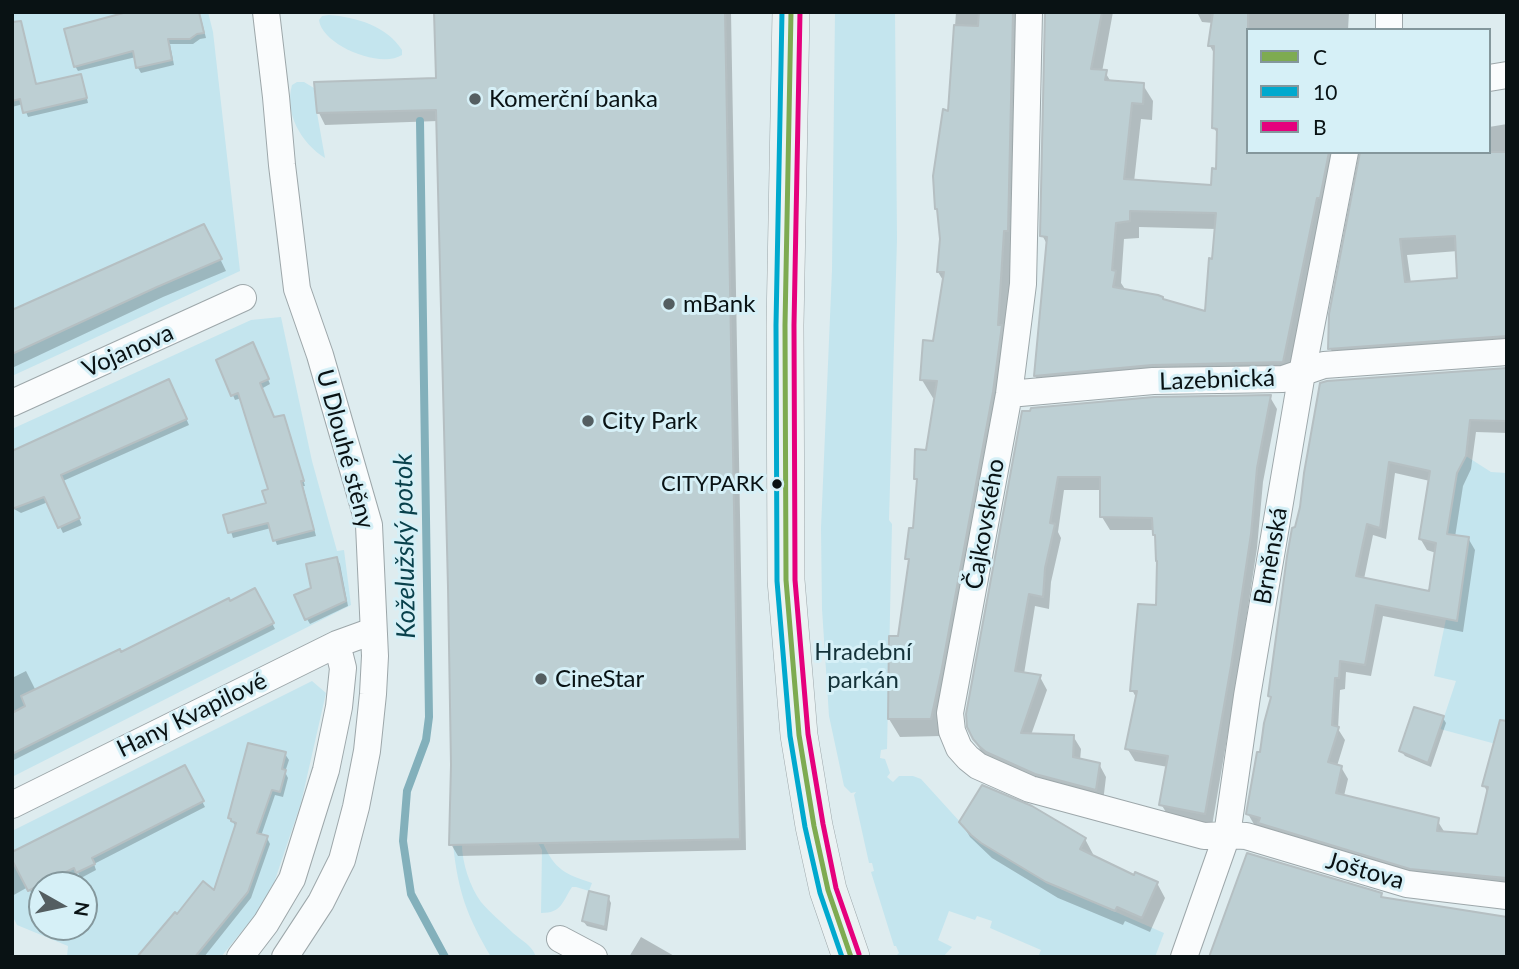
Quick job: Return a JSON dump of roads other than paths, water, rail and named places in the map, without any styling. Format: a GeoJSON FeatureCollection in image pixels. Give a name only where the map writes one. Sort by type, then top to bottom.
{"type":"FeatureCollection","features":[{"type":"Feature","properties":{"kind":"main road"},"geometry":{"type":"LineString","coordinates":[[791,12],[785,325],[786,580],[799,735],[814,826],[828,890],[851,957]]}},
{"type":"Feature","properties":{"kind":"street","name":"U Dlouhé stěny"},"geometry":{"type":"LineString","coordinates":[[266,12],[297,289],[320,355],[369,525],[375,656],[367,751],[356,807],[341,860],[321,902],[285,957]]}},
{"type":"Feature","properties":{"kind":"street","name":"Čajkovského"},"geometry":{"type":"LineString","coordinates":[[1029,12],[1023,284],[1009,394],[950,713],[952,731],[959,748],[978,766],[1030,789],[1204,836],[1227,835]]}},
{"type":"Feature","properties":{"kind":"street","name":"Brněnská"},"geometry":{"type":"LineString","coordinates":[[1184,957],[1227,835],[1247,696],[1301,373],[1345,154]]}},
{"type":"Feature","properties":{"kind":"street","name":"Vojanova"},"geometry":{"type":"LineString","coordinates":[[12,403],[243,298]]}},
{"type":"Feature","properties":{"kind":"street","name":"Lazebnická"},"geometry":{"type":"LineString","coordinates":[[1009,394],[1153,381],[1283,379],[1324,365],[1507,352]]}},
{"type":"Feature","properties":{"kind":"street","name":"Hany Kvapilové"},"geometry":{"type":"LineString","coordinates":[[12,804],[337,643],[373,631]]}},
{"type":"Feature","properties":{"kind":"street"},"geometry":{"type":"LineString","coordinates":[[240,957],[266,923],[292,879],[326,771],[340,707],[343,668],[337,643]]}},
{"type":"Feature","properties":{"kind":"street","name":"Joštova"},"geometry":{"type":"LineString","coordinates":[[1227,835],[1246,836],[1407,884],[1507,896]]}},
{"type":"Feature","properties":{"kind":"street"},"geometry":{"type":"LineString","coordinates":[[560,939],[594,957]]}},
{"type":"Feature","properties":{"kind":"waterway","name":"Koželužský potok"},"geometry":{"type":"LineString","coordinates":[[420,121],[429,717],[426,740],[407,791],[403,841],[411,894],[445,957]]}},
{"type":"Feature","properties":{"kind":"place","name":"Komerční banka"},"geometry":{"type":"Point","coordinates":[475,99]}},
{"type":"Feature","properties":{"kind":"place","name":"mBank"},"geometry":{"type":"Point","coordinates":[669,304]}},
{"type":"Feature","properties":{"kind":"place","name":"City Park"},"geometry":{"type":"Point","coordinates":[588,421]}},
{"type":"Feature","properties":{"kind":"place","name":"CITYPARK"},"geometry":{"type":"Point","coordinates":[777,484]}},
{"type":"Feature","properties":{"kind":"place","name":"CineStar"},"geometry":{"type":"Point","coordinates":[541,679]}},
{"type":"Feature","properties":{"kind":"park label","name":"Hradební parkán"},"geometry":{"type":"Point","coordinates":[863,666]}}]}
